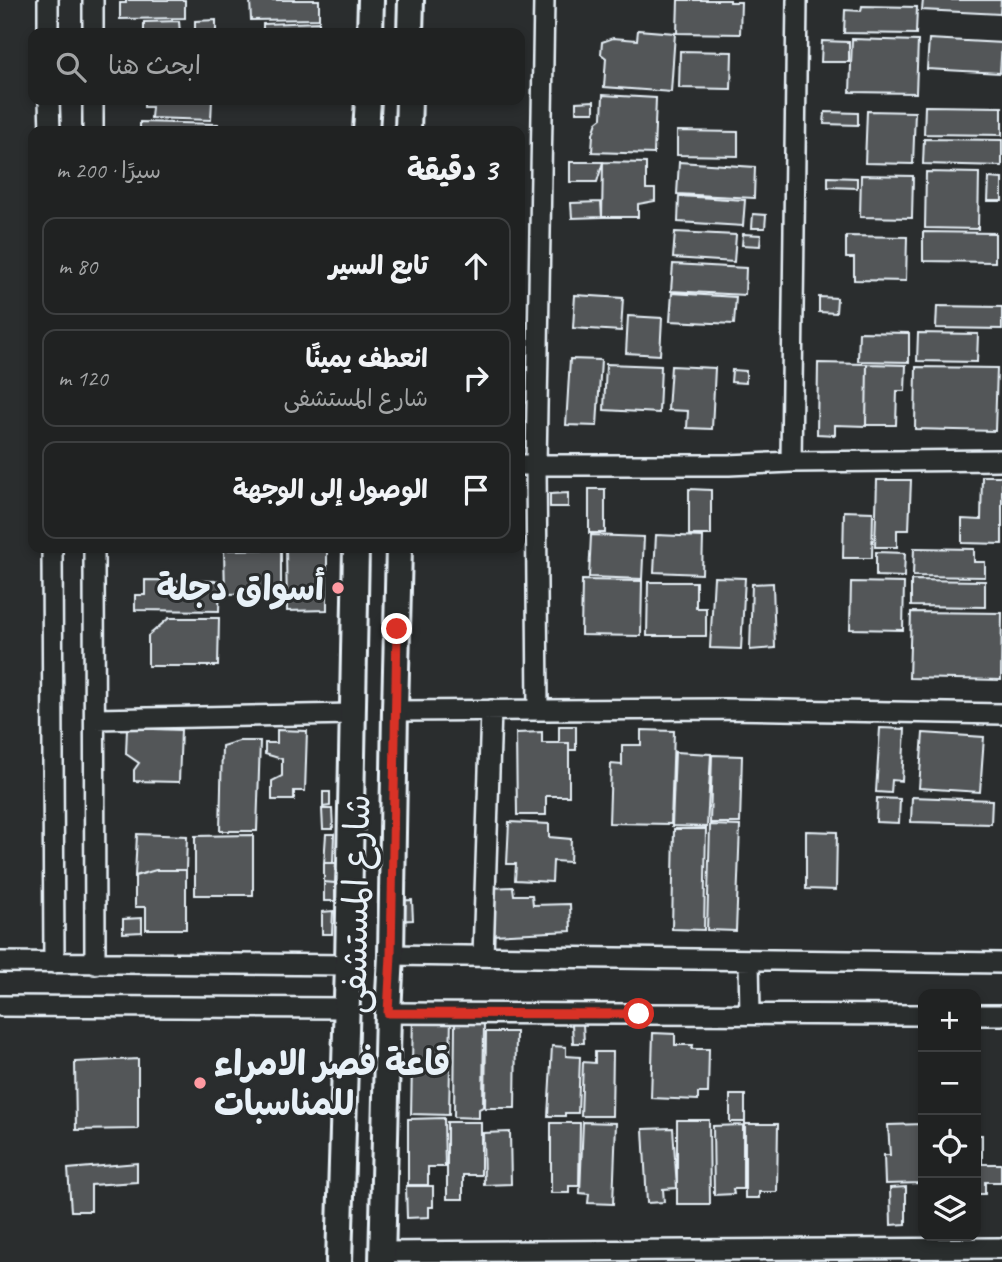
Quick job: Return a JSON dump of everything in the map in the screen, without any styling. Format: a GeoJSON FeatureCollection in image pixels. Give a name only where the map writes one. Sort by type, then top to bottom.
{"type":"FeatureCollection","features":[{"type":"Feature","properties":{"kind":"street"},"geometry":{"type":"LineString","coordinates":[[48,0],[48,28]]}},
{"type":"Feature","properties":{"kind":"street"},"geometry":{"type":"LineString","coordinates":[[93,0],[93,28]]}},
{"type":"Feature","properties":{"kind":"street"},"geometry":{"type":"LineString","coordinates":[[370,28],[371,0]]}},
{"type":"Feature","properties":{"kind":"street"},"geometry":{"type":"LineString","coordinates":[[410,28],[411,0]]}},
{"type":"Feature","properties":{"kind":"street"},"geometry":{"type":"LineString","coordinates":[[538,709],[528,465],[544,0]]}},
{"type":"Feature","properties":{"kind":"street"},"geometry":{"type":"LineString","coordinates":[[792,462],[797,0]]}},
{"type":"Feature","properties":{"kind":"street"},"geometry":{"type":"LineString","coordinates":[[49,105],[50,126]]}},
{"type":"Feature","properties":{"kind":"street"},"geometry":{"type":"LineString","coordinates":[[93,105],[93,126]]}},
{"type":"Feature","properties":{"kind":"street"},"geometry":{"type":"LineString","coordinates":[[366,126],[368,105]]}},
{"type":"Feature","properties":{"kind":"street"},"geometry":{"type":"LineString","coordinates":[[408,126],[409,105]]}},
{"type":"Feature","properties":{"kind":"street"},"geometry":{"type":"LineString","coordinates":[[528,465],[729,465],[1002,460]]}},
{"type":"Feature","properties":{"kind":"street"},"geometry":{"type":"LineString","coordinates":[[52,553],[54,963]]}},
{"type":"Feature","properties":{"kind":"street"},"geometry":{"type":"LineString","coordinates":[[94,553],[95,964]]}},
{"type":"Feature","properties":{"kind":"street","name":"شارع المستشفى"},"geometry":{"type":"LineString","coordinates":[[339,1262],[356,553]]}},
{"type":"Feature","properties":{"kind":"street","name":"شارع المستشفى"},"geometry":{"type":"LineString","coordinates":[[382,1257],[399,553]]}},
{"type":"Feature","properties":{"kind":"street"},"geometry":{"type":"LineString","coordinates":[[395,711],[725,709],[1002,715]]}},
{"type":"Feature","properties":{"kind":"street"},"geometry":{"type":"LineString","coordinates":[[483,957],[491,710]]}},
{"type":"Feature","properties":{"kind":"street"},"geometry":{"type":"LineString","coordinates":[[95,719],[354,714]]}},
{"type":"Feature","properties":{"kind":"street"},"geometry":{"type":"LineString","coordinates":[[391,955],[1002,962]]}},
{"type":"Feature","properties":{"kind":"street"},"geometry":{"type":"LineString","coordinates":[[749,960],[750,1014]]}},
{"type":"Feature","properties":{"kind":"street"},"geometry":{"type":"LineString","coordinates":[[0,962],[348,965]]}},
{"type":"Feature","properties":{"kind":"street"},"geometry":{"type":"LineString","coordinates":[[0,1006],[346,1008]]}},
{"type":"Feature","properties":{"kind":"street"},"geometry":{"type":"LineString","coordinates":[[388,1013],[918,1015]]}},
{"type":"Feature","properties":{"kind":"street"},"geometry":{"type":"LineString","coordinates":[[981,1015],[1002,1015]]}},
{"type":"Feature","properties":{"kind":"street"},"geometry":{"type":"LineString","coordinates":[[382,1257],[1002,1248]]}},
{"type":"Feature","properties":{"kind":"building"},"geometry":{"type":"Polygon","coordinates":[[[126,0],[185,0],[185,18],[120,19],[120,3],[126,3],[126,0]]]}},
{"type":"Feature","properties":{"kind":"building"},"geometry":{"type":"Polygon","coordinates":[[[250,0],[319,0],[319,19],[251,20],[250,0]]]}},
{"type":"Feature","properties":{"kind":"building"},"geometry":{"type":"Polygon","coordinates":[[[678,0],[741,2],[740,34],[677,33],[678,0]]]}},
{"type":"Feature","properties":{"kind":"building"},"geometry":{"type":"Polygon","coordinates":[[[923,0],[1001,0],[1000,14],[922,10],[923,0]]]}},
{"type":"Feature","properties":{"kind":"building"},"geometry":{"type":"Polygon","coordinates":[[[862,6],[917,7],[916,34],[844,33],[845,10],[861,11],[862,6]]]}},
{"type":"Feature","properties":{"kind":"building"},"geometry":{"type":"Polygon","coordinates":[[[216,20],[216,28],[195,28],[195,21],[216,20]]]}},
{"type":"Feature","properties":{"kind":"building"},"geometry":{"type":"Polygon","coordinates":[[[179,21],[180,28],[144,28],[144,22],[179,21]]]}},
{"type":"Feature","properties":{"kind":"building"},"geometry":{"type":"Polygon","coordinates":[[[319,22],[319,28],[263,28],[263,24],[319,22]]]}},
{"type":"Feature","properties":{"kind":"building"},"geometry":{"type":"Polygon","coordinates":[[[638,30],[675,33],[671,92],[604,87],[606,58],[601,54],[602,42],[613,38],[637,40],[638,30]]]}},
{"type":"Feature","properties":{"kind":"building"},"geometry":{"type":"Polygon","coordinates":[[[852,39],[918,41],[916,93],[850,92],[852,39]]]}},
{"type":"Feature","properties":{"kind":"building"},"geometry":{"type":"Polygon","coordinates":[[[929,39],[1002,43],[1000,73],[927,69],[929,39]]]}},
{"type":"Feature","properties":{"kind":"building"},"geometry":{"type":"Polygon","coordinates":[[[822,41],[849,42],[849,62],[821,62],[822,41]]]}},
{"type":"Feature","properties":{"kind":"building"},"geometry":{"type":"Polygon","coordinates":[[[680,51],[732,52],[731,89],[679,88],[680,51]]]}},
{"type":"Feature","properties":{"kind":"building"},"geometry":{"type":"Polygon","coordinates":[[[603,95],[656,98],[654,154],[592,152],[593,134],[597,122],[602,118],[603,95]]]}},
{"type":"Feature","properties":{"kind":"building"},"geometry":{"type":"Polygon","coordinates":[[[594,101],[594,112],[576,112],[576,102],[594,101]]]}},
{"type":"Feature","properties":{"kind":"building"},"geometry":{"type":"Polygon","coordinates":[[[212,105],[211,120],[151,118],[152,107],[144,107],[212,105]]]}},
{"type":"Feature","properties":{"kind":"building"},"geometry":{"type":"Polygon","coordinates":[[[925,106],[1002,107],[1002,135],[924,134],[925,106]]]}},
{"type":"Feature","properties":{"kind":"building"},"geometry":{"type":"Polygon","coordinates":[[[867,111],[915,112],[913,164],[865,163],[867,111]]]}},
{"type":"Feature","properties":{"kind":"building"},"geometry":{"type":"Polygon","coordinates":[[[825,112],[858,113],[858,125],[824,124],[825,112]]]}},
{"type":"Feature","properties":{"kind":"building"},"geometry":{"type":"Polygon","coordinates":[[[140,122],[218,124],[218,126],[140,126],[140,122]]]}},
{"type":"Feature","properties":{"kind":"building"},"geometry":{"type":"Polygon","coordinates":[[[677,131],[738,132],[738,156],[677,155],[677,131]]]}},
{"type":"Feature","properties":{"kind":"building"},"geometry":{"type":"Polygon","coordinates":[[[924,139],[1002,140],[1002,166],[923,164],[924,139]]]}},
{"type":"Feature","properties":{"kind":"building"},"geometry":{"type":"Polygon","coordinates":[[[570,162],[603,162],[597,182],[570,182],[570,162]]]}},
{"type":"Feature","properties":{"kind":"building"},"geometry":{"type":"Polygon","coordinates":[[[603,162],[646,163],[646,189],[655,189],[655,201],[638,204],[638,217],[602,217],[603,162]]]}},
{"type":"Feature","properties":{"kind":"building"},"geometry":{"type":"Polygon","coordinates":[[[679,162],[755,167],[754,198],[677,194],[679,162]]]}},
{"type":"Feature","properties":{"kind":"building"},"geometry":{"type":"Polygon","coordinates":[[[926,172],[979,173],[978,229],[925,228],[926,172]]]}},
{"type":"Feature","properties":{"kind":"building"},"geometry":{"type":"Polygon","coordinates":[[[861,175],[913,176],[912,218],[860,217],[861,175]]]}},
{"type":"Feature","properties":{"kind":"building"},"geometry":{"type":"Polygon","coordinates":[[[828,177],[857,178],[857,188],[828,187],[828,177]]]}},
{"type":"Feature","properties":{"kind":"building"},"geometry":{"type":"Polygon","coordinates":[[[989,178],[1002,179],[1002,201],[988,201],[989,178]]]}},
{"type":"Feature","properties":{"kind":"building"},"geometry":{"type":"Polygon","coordinates":[[[679,196],[745,200],[743,226],[678,222],[679,196]]]}},
{"type":"Feature","properties":{"kind":"building"},"geometry":{"type":"Polygon","coordinates":[[[601,202],[602,217],[572,218],[571,203],[601,202]]]}},
{"type":"Feature","properties":{"kind":"building"},"geometry":{"type":"Polygon","coordinates":[[[753,214],[766,215],[765,228],[752,228],[753,214]]]}},
{"type":"Feature","properties":{"kind":"building"},"geometry":{"type":"Polygon","coordinates":[[[675,232],[736,235],[734,262],[673,258],[675,232]]]}},
{"type":"Feature","properties":{"kind":"building"},"geometry":{"type":"Polygon","coordinates":[[[923,232],[995,233],[995,262],[923,261],[923,232]]]}},
{"type":"Feature","properties":{"kind":"building"},"geometry":{"type":"Polygon","coordinates":[[[743,234],[761,235],[760,246],[742,245],[743,234]]]}},
{"type":"Feature","properties":{"kind":"building"},"geometry":{"type":"Polygon","coordinates":[[[846,236],[907,237],[906,281],[854,280],[854,258],[846,258],[846,236]]]}},
{"type":"Feature","properties":{"kind":"building"},"geometry":{"type":"Polygon","coordinates":[[[673,264],[746,268],[745,295],[671,291],[673,264]]]}},
{"type":"Feature","properties":{"kind":"building"},"geometry":{"type":"Polygon","coordinates":[[[672,293],[736,297],[734,324],[670,321],[672,293]]]}},
{"type":"Feature","properties":{"kind":"building"},"geometry":{"type":"Polygon","coordinates":[[[575,295],[623,298],[621,331],[573,328],[575,295]]]}},
{"type":"Feature","properties":{"kind":"building"},"geometry":{"type":"Polygon","coordinates":[[[819,297],[837,298],[836,313],[819,312],[819,297]]]}},
{"type":"Feature","properties":{"kind":"building"},"geometry":{"type":"Polygon","coordinates":[[[937,306],[1002,307],[1002,329],[936,328],[937,306]]]}},
{"type":"Feature","properties":{"kind":"building"},"geometry":{"type":"Polygon","coordinates":[[[628,316],[662,318],[660,355],[626,353],[628,316]]]}},
{"type":"Feature","properties":{"kind":"building"},"geometry":{"type":"Polygon","coordinates":[[[859,332],[909,333],[909,362],[858,361],[859,332]]]}},
{"type":"Feature","properties":{"kind":"building"},"geometry":{"type":"Polygon","coordinates":[[[918,333],[978,334],[977,362],[917,361],[918,333]]]}},
{"type":"Feature","properties":{"kind":"building"},"geometry":{"type":"Polygon","coordinates":[[[570,359],[601,360],[597,426],[566,425],[570,359]]]}},
{"type":"Feature","properties":{"kind":"building"},"geometry":{"type":"Polygon","coordinates":[[[818,363],[867,364],[866,426],[835,425],[835,435],[817,434],[818,363]]]}},
{"type":"Feature","properties":{"kind":"building"},"geometry":{"type":"Polygon","coordinates":[[[606,364],[661,366],[659,413],[604,410],[606,364]]]}},
{"type":"Feature","properties":{"kind":"building"},"geometry":{"type":"Polygon","coordinates":[[[867,364],[906,365],[905,391],[897,391],[896,425],[866,425],[867,364]]]}},
{"type":"Feature","properties":{"kind":"building"},"geometry":{"type":"Polygon","coordinates":[[[671,366],[715,368],[712,429],[687,428],[688,411],[668,410],[671,366]]]}},
{"type":"Feature","properties":{"kind":"building"},"geometry":{"type":"Polygon","coordinates":[[[916,367],[997,368],[995,431],[915,429],[916,367]]]}},
{"type":"Feature","properties":{"kind":"building"},"geometry":{"type":"Polygon","coordinates":[[[732,370],[746,371],[746,383],[731,382],[732,370]]]}},
{"type":"Feature","properties":{"kind":"building"},"geometry":{"type":"Polygon","coordinates":[[[982,476],[1002,476],[1002,544],[962,543],[962,519],[981,520],[982,476]]]}},
{"type":"Feature","properties":{"kind":"building"},"geometry":{"type":"Polygon","coordinates":[[[877,480],[911,480],[909,530],[897,530],[897,547],[875,547],[877,480]]]}},
{"type":"Feature","properties":{"kind":"building"},"geometry":{"type":"Polygon","coordinates":[[[589,489],[605,489],[605,533],[589,533],[589,489]]]}},
{"type":"Feature","properties":{"kind":"building"},"geometry":{"type":"Polygon","coordinates":[[[689,489],[711,490],[711,535],[689,535],[689,489]]]}},
{"type":"Feature","properties":{"kind":"building"},"geometry":{"type":"Polygon","coordinates":[[[568,493],[568,507],[550,507],[550,494],[568,493]]]}},
{"type":"Feature","properties":{"kind":"building"},"geometry":{"type":"Polygon","coordinates":[[[844,511],[873,512],[872,558],[843,558],[844,511]]]}},
{"type":"Feature","properties":{"kind":"building"},"geometry":{"type":"Polygon","coordinates":[[[591,535],[644,537],[642,579],[589,577],[591,535]]]}},
{"type":"Feature","properties":{"kind":"building"},"geometry":{"type":"Polygon","coordinates":[[[656,535],[703,537],[702,574],[654,572],[656,535]]]}},
{"type":"Feature","properties":{"kind":"building"},"geometry":{"type":"Polygon","coordinates":[[[914,548],[974,549],[974,562],[985,562],[985,577],[913,576],[914,548]]]}},
{"type":"Feature","properties":{"kind":"building"},"geometry":{"type":"Polygon","coordinates":[[[876,552],[905,553],[904,577],[876,576],[876,552]]]}},
{"type":"Feature","properties":{"kind":"building"},"geometry":{"type":"Polygon","coordinates":[[[224,553],[281,553],[281,593],[225,594],[224,553]]]}},
{"type":"Feature","properties":{"kind":"building"},"geometry":{"type":"Polygon","coordinates":[[[286,553],[327,553],[327,610],[287,611],[286,553]]]}},
{"type":"Feature","properties":{"kind":"building"},"geometry":{"type":"Polygon","coordinates":[[[714,577],[745,578],[741,649],[710,648],[714,577]]]}},
{"type":"Feature","properties":{"kind":"building"},"geometry":{"type":"Polygon","coordinates":[[[145,580],[220,581],[219,611],[135,610],[135,595],[145,595],[145,580]]]}},
{"type":"Feature","properties":{"kind":"building"},"geometry":{"type":"Polygon","coordinates":[[[582,580],[642,581],[641,636],[581,635],[582,580]]]}},
{"type":"Feature","properties":{"kind":"building"},"geometry":{"type":"Polygon","coordinates":[[[911,580],[985,581],[985,607],[911,606],[911,580]]]}},
{"type":"Feature","properties":{"kind":"building"},"geometry":{"type":"Polygon","coordinates":[[[648,582],[696,582],[696,608],[706,608],[706,636],[647,636],[648,582]]]}},
{"type":"Feature","properties":{"kind":"building"},"geometry":{"type":"Polygon","coordinates":[[[851,582],[904,583],[903,630],[850,629],[851,582]]]}},
{"type":"Feature","properties":{"kind":"building"},"geometry":{"type":"Polygon","coordinates":[[[773,583],[775,648],[750,650],[752,584],[773,583]]]}},
{"type":"Feature","properties":{"kind":"building"},"geometry":{"type":"Polygon","coordinates":[[[911,612],[1002,613],[1001,680],[909,678],[911,612]]]}},
{"type":"Feature","properties":{"kind":"building"},"geometry":{"type":"Polygon","coordinates":[[[169,618],[219,618],[218,666],[148,666],[148,636],[169,618]]]}},
{"type":"Feature","properties":{"kind":"building"},"geometry":{"type":"Polygon","coordinates":[[[559,726],[576,726],[576,750],[569,750],[569,743],[559,743],[559,726]]]}},
{"type":"Feature","properties":{"kind":"building"},"geometry":{"type":"Polygon","coordinates":[[[127,728],[181,730],[179,782],[134,781],[134,770],[139,763],[126,754],[127,728]]]}},
{"type":"Feature","properties":{"kind":"building"},"geometry":{"type":"Polygon","coordinates":[[[880,728],[905,729],[902,781],[892,780],[891,793],[876,792],[880,728]]]}},
{"type":"Feature","properties":{"kind":"building"},"geometry":{"type":"Polygon","coordinates":[[[277,730],[307,731],[305,791],[294,791],[294,800],[272,800],[272,781],[282,776],[282,759],[265,754],[265,743],[277,743],[277,730]]]}},
{"type":"Feature","properties":{"kind":"building"},"geometry":{"type":"Polygon","coordinates":[[[641,730],[674,731],[671,824],[609,823],[611,764],[622,765],[622,745],[641,745],[641,730]]]}},
{"type":"Feature","properties":{"kind":"building"},"geometry":{"type":"Polygon","coordinates":[[[542,732],[542,743],[569,743],[569,796],[546,796],[546,815],[517,815],[516,733],[542,732]]]}},
{"type":"Feature","properties":{"kind":"building"},"geometry":{"type":"Polygon","coordinates":[[[923,733],[984,737],[980,792],[919,788],[923,733]]]}},
{"type":"Feature","properties":{"kind":"building"},"geometry":{"type":"Polygon","coordinates":[[[239,741],[260,741],[257,831],[220,831],[222,746],[239,741]]]}},
{"type":"Feature","properties":{"kind":"building"},"geometry":{"type":"Polygon","coordinates":[[[675,752],[711,754],[707,827],[672,826],[675,752]]]}},
{"type":"Feature","properties":{"kind":"building"},"geometry":{"type":"Polygon","coordinates":[[[712,755],[742,756],[740,823],[710,823],[712,755]]]}},
{"type":"Feature","properties":{"kind":"building"},"geometry":{"type":"Polygon","coordinates":[[[323,792],[330,792],[330,806],[323,807],[323,792]]]}},
{"type":"Feature","properties":{"kind":"building"},"geometry":{"type":"Polygon","coordinates":[[[912,797],[992,800],[991,824],[911,822],[912,797]]]}},
{"type":"Feature","properties":{"kind":"building"},"geometry":{"type":"Polygon","coordinates":[[[877,798],[900,799],[899,823],[876,822],[877,798]]]}},
{"type":"Feature","properties":{"kind":"building"},"geometry":{"type":"Polygon","coordinates":[[[322,809],[332,809],[333,829],[323,829],[322,809]]]}},
{"type":"Feature","properties":{"kind":"building"},"geometry":{"type":"Polygon","coordinates":[[[509,822],[549,824],[549,837],[571,839],[570,862],[553,861],[552,882],[515,880],[516,864],[507,864],[509,822]]]}},
{"type":"Feature","properties":{"kind":"building"},"geometry":{"type":"Polygon","coordinates":[[[710,825],[740,826],[736,931],[707,930],[710,825]]]}},
{"type":"Feature","properties":{"kind":"building"},"geometry":{"type":"Polygon","coordinates":[[[674,829],[706,829],[704,930],[672,929],[674,829]]]}},
{"type":"Feature","properties":{"kind":"building"},"geometry":{"type":"Polygon","coordinates":[[[806,831],[837,832],[836,890],[806,889],[806,831]]]}},
{"type":"Feature","properties":{"kind":"building"},"geometry":{"type":"Polygon","coordinates":[[[137,834],[187,836],[186,870],[156,870],[135,876],[137,834]]]}},
{"type":"Feature","properties":{"kind":"building"},"geometry":{"type":"Polygon","coordinates":[[[326,834],[334,834],[333,863],[324,863],[326,834]]]}},
{"type":"Feature","properties":{"kind":"building"},"geometry":{"type":"Polygon","coordinates":[[[253,835],[253,895],[195,895],[195,836],[253,835]]]}},
{"type":"Feature","properties":{"kind":"building"},"geometry":{"type":"Polygon","coordinates":[[[324,863],[336,863],[335,883],[324,882],[324,863]]]}},
{"type":"Feature","properties":{"kind":"building"},"geometry":{"type":"Polygon","coordinates":[[[156,870],[186,870],[186,929],[146,929],[146,907],[135,907],[135,876],[156,870]]]}},
{"type":"Feature","properties":{"kind":"building"},"geometry":{"type":"Polygon","coordinates":[[[324,882],[335,883],[335,901],[324,901],[324,882]]]}},
{"type":"Feature","properties":{"kind":"building"},"geometry":{"type":"Polygon","coordinates":[[[513,887],[514,895],[532,895],[533,905],[570,904],[571,931],[491,935],[489,888],[513,887]]]}},
{"type":"Feature","properties":{"kind":"building"},"geometry":{"type":"Polygon","coordinates":[[[412,900],[413,920],[394,921],[393,901],[412,900]]]}},
{"type":"Feature","properties":{"kind":"building"},"geometry":{"type":"Polygon","coordinates":[[[333,911],[332,934],[322,934],[322,912],[333,911]]]}},
{"type":"Feature","properties":{"kind":"building"},"geometry":{"type":"Polygon","coordinates":[[[142,918],[142,932],[123,933],[123,919],[142,918]]]}},
{"type":"Feature","properties":{"kind":"building"},"geometry":{"type":"Polygon","coordinates":[[[413,1015],[451,1016],[449,1115],[411,1114],[413,1015]]]}},
{"type":"Feature","properties":{"kind":"building"},"geometry":{"type":"Polygon","coordinates":[[[455,1023],[484,1023],[483,1107],[479,1109],[479,1118],[454,1117],[455,1023]]]}},
{"type":"Feature","properties":{"kind":"building"},"geometry":{"type":"Polygon","coordinates":[[[572,1023],[583,1023],[584,1043],[573,1043],[572,1023]]]}},
{"type":"Feature","properties":{"kind":"building"},"geometry":{"type":"Polygon","coordinates":[[[486,1032],[516,1032],[515,1108],[485,1108],[486,1032]]]}},
{"type":"Feature","properties":{"kind":"building"},"geometry":{"type":"Polygon","coordinates":[[[653,1033],[675,1034],[675,1045],[693,1045],[692,1049],[709,1049],[708,1093],[698,1093],[698,1100],[651,1098],[653,1033]]]}},
{"type":"Feature","properties":{"kind":"building"},"geometry":{"type":"Polygon","coordinates":[[[552,1046],[566,1047],[566,1056],[580,1057],[578,1113],[548,1116],[552,1046]]]}},
{"type":"Feature","properties":{"kind":"building"},"geometry":{"type":"Polygon","coordinates":[[[595,1052],[613,1052],[612,1116],[581,1116],[583,1062],[595,1063],[595,1052]]]}},
{"type":"Feature","properties":{"kind":"building"},"geometry":{"type":"Polygon","coordinates":[[[138,1059],[138,1129],[76,1130],[75,1062],[138,1059]]]}},
{"type":"Feature","properties":{"kind":"building"},"geometry":{"type":"Polygon","coordinates":[[[730,1095],[745,1095],[745,1122],[730,1122],[730,1095]]]}},
{"type":"Feature","properties":{"kind":"building"},"geometry":{"type":"Polygon","coordinates":[[[444,1118],[445,1167],[428,1167],[428,1185],[408,1185],[408,1119],[444,1118]]]}},
{"type":"Feature","properties":{"kind":"building"},"geometry":{"type":"Polygon","coordinates":[[[677,1120],[709,1120],[710,1204],[677,1204],[677,1120]]]}},
{"type":"Feature","properties":{"kind":"building"},"geometry":{"type":"Polygon","coordinates":[[[447,1122],[481,1122],[481,1175],[463,1175],[463,1199],[447,1199],[447,1122]]]}},
{"type":"Feature","properties":{"kind":"building"},"geometry":{"type":"Polygon","coordinates":[[[583,1122],[616,1123],[613,1204],[588,1203],[589,1194],[580,1193],[583,1122]]]}},
{"type":"Feature","properties":{"kind":"building"},"geometry":{"type":"Polygon","coordinates":[[[551,1123],[580,1123],[579,1186],[569,1186],[569,1193],[551,1193],[551,1123]]]}},
{"type":"Feature","properties":{"kind":"building"},"geometry":{"type":"Polygon","coordinates":[[[745,1124],[778,1124],[777,1192],[759,1192],[759,1198],[745,1198],[745,1124]]]}},
{"type":"Feature","properties":{"kind":"building"},"geometry":{"type":"Polygon","coordinates":[[[918,1124],[918,1183],[885,1184],[884,1155],[890,1155],[888,1125],[918,1124]]]}},
{"type":"Feature","properties":{"kind":"building"},"geometry":{"type":"Polygon","coordinates":[[[743,1125],[743,1189],[733,1189],[734,1194],[714,1195],[713,1126],[743,1125]]]}},
{"type":"Feature","properties":{"kind":"building"},"geometry":{"type":"Polygon","coordinates":[[[673,1128],[677,1188],[663,1189],[664,1202],[647,1203],[643,1129],[673,1128]]]}},
{"type":"Feature","properties":{"kind":"building"},"geometry":{"type":"Polygon","coordinates":[[[510,1132],[511,1184],[484,1185],[483,1133],[510,1132]]]}},
{"type":"Feature","properties":{"kind":"building"},"geometry":{"type":"Polygon","coordinates":[[[981,1135],[982,1164],[1001,1164],[1001,1182],[985,1182],[985,1194],[981,1194],[981,1135]]]}},
{"type":"Feature","properties":{"kind":"building"},"geometry":{"type":"Polygon","coordinates":[[[137,1163],[137,1182],[91,1185],[91,1211],[71,1211],[68,1169],[137,1163]]]}},
{"type":"Feature","properties":{"kind":"building"},"geometry":{"type":"Polygon","coordinates":[[[406,1186],[433,1186],[433,1207],[429,1207],[429,1217],[407,1218],[406,1186]]]}},
{"type":"Feature","properties":{"kind":"building"},"geometry":{"type":"Polygon","coordinates":[[[906,1187],[906,1224],[891,1225],[890,1188],[906,1187]]]}},
{"type":"Feature","properties":{"kind":"place","name":"أسواق دجلة"},"geometry":{"type":"Point","coordinates":[338,588]}},
{"type":"Feature","properties":{"kind":"place","name":"قاعة فصر الامراء للمناسبات"},"geometry":{"type":"Point","coordinates":[200,1083]}},
{"type":"Feature","properties":{"kind":"route"},"geometry":{"type":"LineString","coordinates":[[397,629],[388,1013],[639,1014]]}}]}
